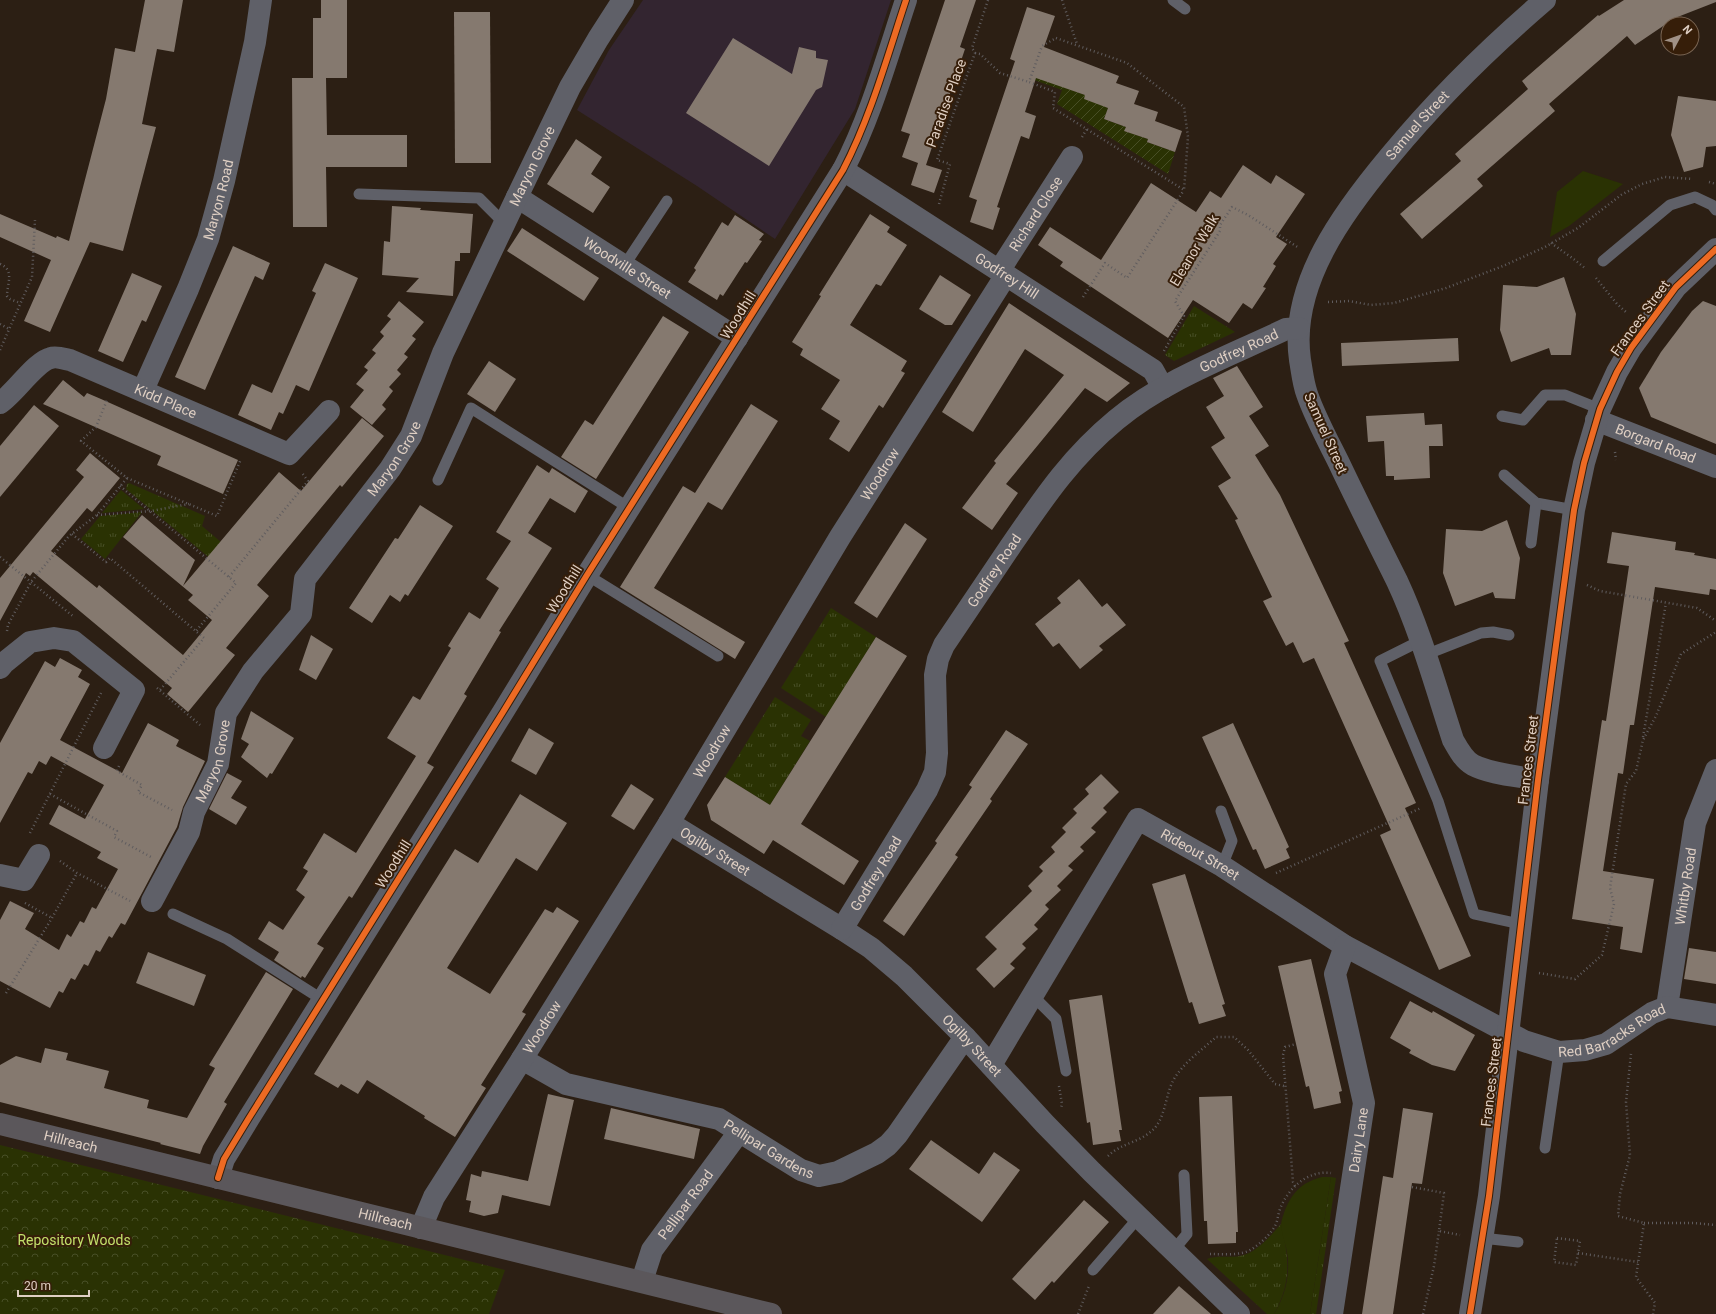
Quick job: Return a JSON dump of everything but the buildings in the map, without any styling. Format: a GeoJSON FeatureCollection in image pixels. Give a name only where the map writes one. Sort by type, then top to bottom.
{"type":"FeatureCollection","features":[{"type":"Feature","properties":{"kind":"main road","name":"Hillreach"},"geometry":{"type":"LineString","coordinates":[[0,1124],[771,1314]]}},
{"type":"Feature","properties":{"kind":"street","name":"Maryon Road"},"geometry":{"type":"LineString","coordinates":[[143,390],[208,239],[224,181],[250,65],[261,0]]}},
{"type":"Feature","properties":{"kind":"street","name":"Maryon Grove"},"geometry":{"type":"LineString","coordinates":[[142,902],[170,867],[189,832],[194,812],[218,764],[226,713],[253,671],[301,614],[305,579],[390,469],[411,436],[443,353],[570,87],[598,39],[624,0]]}},
{"type":"Feature","properties":{"kind":"street","name":"Woodhill"},"geometry":{"type":"LineString","coordinates":[[218,1178],[224,1159],[587,575],[843,170],[857,144],[867,119],[906,0]]}},
{"type":"Feature","properties":{"kind":"street","name":"Samuel Street"},"geometry":{"type":"LineString","coordinates":[[1538,780],[1484,769],[1472,764],[1461,754],[1453,740],[1422,648],[1398,584],[1352,491],[1306,392],[1300,358],[1299,328],[1304,300],[1318,262],[1338,224],[1367,184],[1422,117],[1496,42],[1545,0]]}},
{"type":"Feature","properties":{"kind":"street","name":"Richard Close"},"geometry":{"type":"LineString","coordinates":[[1002,273],[1072,157]]}},
{"type":"Feature","properties":{"kind":"street","name":"Godfrey Hill"},"geometry":{"type":"LineString","coordinates":[[843,170],[1070,317],[1158,379]]}},
{"type":"Feature","properties":{"kind":"street","name":"Woodville Street"},"geometry":{"type":"LineString","coordinates":[[517,197],[737,338]]}},
{"type":"Feature","properties":{"kind":"street","name":"Frances Street"},"geometry":{"type":"LineString","coordinates":[[1470,1314],[1489,1196],[1509,1032],[1520,924],[1574,510],[1584,463],[1598,414],[1617,372],[1644,328],[1676,287],[1716,249]]}},
{"type":"Feature","properties":{"kind":"street","name":"Woodrow"},"geometry":{"type":"LineString","coordinates":[[421,1228],[434,1197],[522,1060],[669,823],[840,538],[1002,273]]}},
{"type":"Feature","properties":{"kind":"street","name":"Godfrey Road"},"geometry":{"type":"LineString","coordinates":[[842,929],[927,790],[935,772],[937,753],[935,675],[938,659],[944,645],[1040,503],[1068,466],[1090,442],[1117,419],[1158,379],[1286,329],[1299,328]]}},
{"type":"Feature","properties":{"kind":"street","name":"Kidd Place"},"geometry":{"type":"LineString","coordinates":[[0,403],[9,397],[35,367],[51,358],[70,360],[143,390],[289,454]]}},
{"type":"Feature","properties":{"kind":"street"},"geometry":{"type":"LineString","coordinates":[[289,454],[329,411]]}},
{"type":"Feature","properties":{"kind":"street","name":"Borgard Road"},"geometry":{"type":"LineString","coordinates":[[1598,414],[1716,467]]}},
{"type":"Feature","properties":{"kind":"street"},"geometry":{"type":"LineString","coordinates":[[2,666],[30,642],[54,638],[73,641],[134,690],[109,755]]}},
{"type":"Feature","properties":{"kind":"street","name":"Whitby Road"},"geometry":{"type":"LineString","coordinates":[[1667,1007],[1695,822],[1716,770]]}},
{"type":"Feature","properties":{"kind":"street","name":"Rideout Street"},"geometry":{"type":"LineString","coordinates":[[991,1065],[1138,820],[1222,866],[1345,946],[1509,1032]]}},
{"type":"Feature","properties":{"kind":"street","name":"Ogilby Street"},"geometry":{"type":"LineString","coordinates":[[669,823],[842,929],[870,948],[904,976],[965,1036],[1045,1124],[1092,1172],[1139,1218],[1177,1247],[1234,1312]]}},
{"type":"Feature","properties":{"kind":"street"},"geometry":{"type":"LineString","coordinates":[[0,875],[24,880],[47,856]]}},
{"type":"Feature","properties":{"kind":"street","name":"Dairy Lane"},"geometry":{"type":"LineString","coordinates":[[1332,1314],[1364,1102],[1335,974],[1345,946]]}},
{"type":"Feature","properties":{"kind":"street","name":"Red Barracks Road"},"geometry":{"type":"LineString","coordinates":[[1509,1032],[1524,1041],[1559,1052],[1585,1050],[1606,1044],[1652,1012],[1667,1007],[1716,1015]]}},
{"type":"Feature","properties":{"kind":"street","name":"Pellipar Gardens"},"geometry":{"type":"LineString","coordinates":[[522,1060],[566,1084],[719,1119],[801,1170],[819,1176],[838,1172],[888,1145],[902,1129],[965,1036]]}},
{"type":"Feature","properties":{"kind":"street","name":"Pellipar Road"},"geometry":{"type":"LineString","coordinates":[[642,1281],[652,1250],[739,1132]]}},
{"type":"Feature","properties":{"kind":"lane"},"geometry":{"type":"LineString","coordinates":[[1173,0],[1185,10]]}},
{"type":"Feature","properties":{"kind":"lane"},"geometry":{"type":"LineString","coordinates":[[359,194],[480,198],[504,223]]}},
{"type":"Feature","properties":{"kind":"lane"},"geometry":{"type":"LineString","coordinates":[[1602,262],[1670,205],[1695,197],[1712,206],[1716,210]]}},
{"type":"Feature","properties":{"kind":"lane"},"geometry":{"type":"LineString","coordinates":[[624,266],[668,201]]}},
{"type":"Feature","properties":{"kind":"lane"},"geometry":{"type":"LineString","coordinates":[[1502,416],[1523,420],[1545,395],[1566,395],[1598,414]]}},
{"type":"Feature","properties":{"kind":"lane"},"geometry":{"type":"LineString","coordinates":[[438,480],[471,408],[629,508]]}},
{"type":"Feature","properties":{"kind":"lane"},"geometry":{"type":"LineString","coordinates":[[1504,475],[1536,503],[1574,510]]}},
{"type":"Feature","properties":{"kind":"lane"},"geometry":{"type":"LineString","coordinates":[[1531,543],[1536,503]]}},
{"type":"Feature","properties":{"kind":"lane"},"geometry":{"type":"LineString","coordinates":[[587,575],[718,656]]}},
{"type":"Feature","properties":{"kind":"lane"},"geometry":{"type":"LineString","coordinates":[[1509,635],[1492,632],[1481,633],[1422,648],[1380,661],[1438,801],[1474,914],[1520,924]]}},
{"type":"Feature","properties":{"kind":"lane"},"geometry":{"type":"LineString","coordinates":[[1221,811],[1232,841],[1222,866]]}},
{"type":"Feature","properties":{"kind":"lane"},"geometry":{"type":"LineString","coordinates":[[172,914],[227,939],[323,1000]]}},
{"type":"Feature","properties":{"kind":"lane"},"geometry":{"type":"LineString","coordinates":[[1033,996],[1056,1018],[1066,1071]]}},
{"type":"Feature","properties":{"kind":"lane"},"geometry":{"type":"LineString","coordinates":[[1545,1148],[1559,1052]]}},
{"type":"Feature","properties":{"kind":"lane"},"geometry":{"type":"LineString","coordinates":[[1177,1247],[1187,1234],[1184,1175]]}},
{"type":"Feature","properties":{"kind":"lane"},"geometry":{"type":"LineString","coordinates":[[1093,1270],[1139,1218]]}},
{"type":"Feature","properties":{"kind":"lane"},"geometry":{"type":"LineString","coordinates":[[1482,1238],[1518,1242]]}},
{"type":"Feature","properties":{"kind":"path"},"geometry":{"type":"LineString","coordinates":[[1062,0],[1078,44]]}},
{"type":"Feature","properties":{"kind":"path"},"geometry":{"type":"LineString","coordinates":[[1029,82],[1042,46],[1056,38],[1078,44],[1127,63],[1184,107],[1188,137],[1184,190],[1127,278],[1104,264],[1070,317]]}},
{"type":"Feature","properties":{"kind":"path"},"geometry":{"type":"LineString","coordinates":[[975,53],[980,54],[1000,73],[1055,92],[1053,108],[1184,190]]}},
{"type":"Feature","properties":{"kind":"path"},"geometry":{"type":"LineString","coordinates":[[1304,300],[1332,302],[1349,301],[1371,305],[1394,303],[1426,294],[1503,266],[1545,247],[1578,228],[1621,195],[1642,184],[1665,177],[1693,179]]}},
{"type":"Feature","properties":{"kind":"path"},"geometry":{"type":"LineString","coordinates":[[1708,182],[1716,184]]}},
{"type":"Feature","properties":{"kind":"path"},"geometry":{"type":"LineString","coordinates":[[0,350],[32,277],[35,220]]}},
{"type":"Feature","properties":{"kind":"path"},"geometry":{"type":"LineString","coordinates":[[0,264],[9,272],[10,281],[7,296],[10,299],[20,303]]}},
{"type":"Feature","properties":{"kind":"path"},"geometry":{"type":"LineString","coordinates":[[0,324],[9,328]]}},
{"type":"Feature","properties":{"kind":"path"},"geometry":{"type":"LineString","coordinates":[[116,379],[96,427],[81,441],[127,478],[217,516],[250,438]]}},
{"type":"Feature","properties":{"kind":"path"},"geometry":{"type":"LineString","coordinates":[[1615,449],[1616,460]]}},
{"type":"Feature","properties":{"kind":"path"},"geometry":{"type":"LineString","coordinates":[[229,577],[308,481],[289,454]]}},
{"type":"Feature","properties":{"kind":"path"},"geometry":{"type":"LineString","coordinates":[[2,666],[8,625],[31,582],[72,534],[97,515],[127,478]]}},
{"type":"Feature","properties":{"kind":"path"},"geometry":{"type":"LineString","coordinates":[[120,486],[236,583],[196,631]]}},
{"type":"Feature","properties":{"kind":"path"},"geometry":{"type":"LineString","coordinates":[[97,515],[151,511],[190,504]]}},
{"type":"Feature","properties":{"kind":"path"},"geometry":{"type":"LineString","coordinates":[[72,534],[106,562],[110,558],[204,638],[160,690]]}},
{"type":"Feature","properties":{"kind":"path"},"geometry":{"type":"LineString","coordinates":[[1566,576],[1600,591],[1697,608],[1716,621]]}},
{"type":"Feature","properties":{"kind":"path"},"geometry":{"type":"LineString","coordinates":[[1515,968],[1574,979],[1602,955],[1614,904],[1610,888],[1626,784],[1636,771],[1643,740],[1666,602]]}},
{"type":"Feature","properties":{"kind":"path"},"geometry":{"type":"LineString","coordinates":[[1643,740],[1656,716],[1681,654],[1716,632]]}},
{"type":"Feature","properties":{"kind":"path"},"geometry":{"type":"LineString","coordinates":[[112,673],[27,839],[47,856],[68,865],[77,873],[142,902]]}},
{"type":"Feature","properties":{"kind":"path"},"geometry":{"type":"LineString","coordinates":[[77,741],[83,745]]}},
{"type":"Feature","properties":{"kind":"path"},"geometry":{"type":"LineString","coordinates":[[109,755],[120,765],[116,772],[142,785],[138,792],[192,821]]}},
{"type":"Feature","properties":{"kind":"path"},"geometry":{"type":"LineString","coordinates":[[50,794],[117,831],[114,837],[170,867]]}},
{"type":"Feature","properties":{"kind":"path"},"geometry":{"type":"LineString","coordinates":[[1275,874],[1438,801]]}},
{"type":"Feature","properties":{"kind":"path"},"geometry":{"type":"LineString","coordinates":[[6,993],[52,918],[77,873]]}},
{"type":"Feature","properties":{"kind":"path"},"geometry":{"type":"LineString","coordinates":[[1635,1024],[1626,1102],[1630,1155],[1620,1194],[1618,1216],[1644,1223],[1693,1223],[1716,1226]]}},
{"type":"Feature","properties":{"kind":"path"},"geometry":{"type":"LineString","coordinates":[[1092,1172],[1116,1148],[1144,1137],[1157,1125],[1174,1079],[1181,1069],[1216,1037],[1234,1037],[1248,1050],[1275,1084],[1284,1086]]}},
{"type":"Feature","properties":{"kind":"path"},"geometry":{"type":"LineString","coordinates":[[1295,1186],[1293,1182],[1284,1086],[1283,1055],[1285,1047],[1296,1044]]}},
{"type":"Feature","properties":{"kind":"path"},"geometry":{"type":"LineString","coordinates":[[1045,1124],[1060,1111],[1062,1104],[1057,1073],[1066,1071]]}},
{"type":"Feature","properties":{"kind":"path"},"geometry":{"type":"LineString","coordinates":[[1177,1247],[1191,1255],[1241,1253],[1252,1249],[1269,1234],[1276,1224],[1280,1208],[1291,1190],[1304,1178],[1322,1172],[1353,1176]]}},
{"type":"Feature","properties":{"kind":"path"},"geometry":{"type":"LineString","coordinates":[[1412,1187],[1444,1193],[1434,1266],[1422,1314]]}},
{"type":"Feature","properties":{"kind":"path"},"geometry":{"type":"LineString","coordinates":[[1644,1223],[1636,1277],[1655,1304],[1653,1314]]}},
{"type":"Feature","properties":{"kind":"path"},"geometry":{"type":"LineString","coordinates":[[1439,1232],[1482,1238]]}},
{"type":"Feature","properties":{"kind":"path"},"geometry":{"type":"LineString","coordinates":[[1557,1238],[1580,1241],[1578,1253],[1576,1265],[1554,1262],[1557,1238]]}},
{"type":"Feature","properties":{"kind":"path"},"geometry":{"type":"LineString","coordinates":[[1578,1253],[1638,1262]]}},
{"type":"Feature","properties":{"kind":"path"},"geometry":{"type":"LineString","coordinates":[[1078,1314],[1088,1290],[1093,1270]]}},
{"type":"Feature","properties":{"kind":"shaded area"},"geometry":{"type":"Polygon","coordinates":[[[643,0],[891,0],[855,109],[775,239],[697,186],[577,110],[609,50],[643,0]]]}},
{"type":"Feature","properties":{"kind":"green space"},"geometry":{"type":"Polygon","coordinates":[[[1037,69],[1064,87],[1085,95],[1108,108],[1104,119],[1126,127],[1125,131],[1148,139],[1147,142],[1175,152],[1168,174],[1057,104],[1062,90],[1034,80],[1037,69]]]}},
{"type":"Feature","properties":{"kind":"green space"},"geometry":{"type":"Polygon","coordinates":[[[1583,171],[1623,184],[1569,226],[1550,237],[1557,192],[1583,171]]]}},
{"type":"Feature","properties":{"kind":"green space"},"geometry":{"type":"Polygon","coordinates":[[[1194,306],[1235,332],[1174,361],[1165,355],[1194,306]]]}},
{"type":"Feature","properties":{"kind":"green space"},"geometry":{"type":"Polygon","coordinates":[[[129,483],[205,516],[202,526],[240,558],[228,573],[126,489],[127,484],[129,483]]]}},
{"type":"Feature","properties":{"kind":"green space"},"geometry":{"type":"Polygon","coordinates":[[[121,490],[144,509],[102,513],[121,490]]]}},
{"type":"Feature","properties":{"kind":"green space"},"geometry":{"type":"Polygon","coordinates":[[[142,512],[105,559],[81,539],[100,516],[142,512]]]}},
{"type":"Feature","properties":{"kind":"green space"},"geometry":{"type":"Polygon","coordinates":[[[831,608],[876,637],[826,717],[781,688],[831,608]]]}},
{"type":"Feature","properties":{"kind":"green space"},"geometry":{"type":"Polygon","coordinates":[[[775,697],[811,720],[801,736],[810,741],[770,805],[725,777],[775,697]]]}},
{"type":"Feature","properties":{"kind":"green space","name":"Repository Woods"},"geometry":{"type":"Polygon","coordinates":[[[0,1145],[505,1270],[489,1314],[0,1314],[0,1145]]]}},
{"type":"Feature","properties":{"kind":"green space"},"geometry":{"type":"Polygon","coordinates":[[[1331,1177],[1336,1178],[1316,1314],[1310,1314],[1331,1177]]]}},
{"type":"Feature","properties":{"kind":"green space"},"geometry":{"type":"Polygon","coordinates":[[[1331,1177],[1310,1314],[1274,1314],[1281,1302],[1288,1275],[1288,1256],[1281,1225],[1284,1213],[1290,1200],[1298,1189],[1315,1179],[1331,1177]]]}},
{"type":"Feature","properties":{"kind":"green space"},"geometry":{"type":"Polygon","coordinates":[[[1281,1224],[1286,1247],[1286,1280],[1284,1291],[1274,1314],[1267,1314],[1207,1259],[1215,1257],[1236,1257],[1246,1254],[1258,1248],[1281,1224]]]}},
{"type":"Feature","properties":{"kind":"cycle path"},"geometry":{"type":"LineString","coordinates":[[218,1178],[224,1159],[249,1118],[587,575],[843,170],[870,108],[906,0]]}},
{"type":"Feature","properties":{"kind":"cycle path"},"geometry":{"type":"LineString","coordinates":[[1470,1314],[1489,1196],[1538,780],[1574,510],[1584,463],[1600,409],[1617,372],[1631,348],[1676,287],[1716,249]]}}]}
